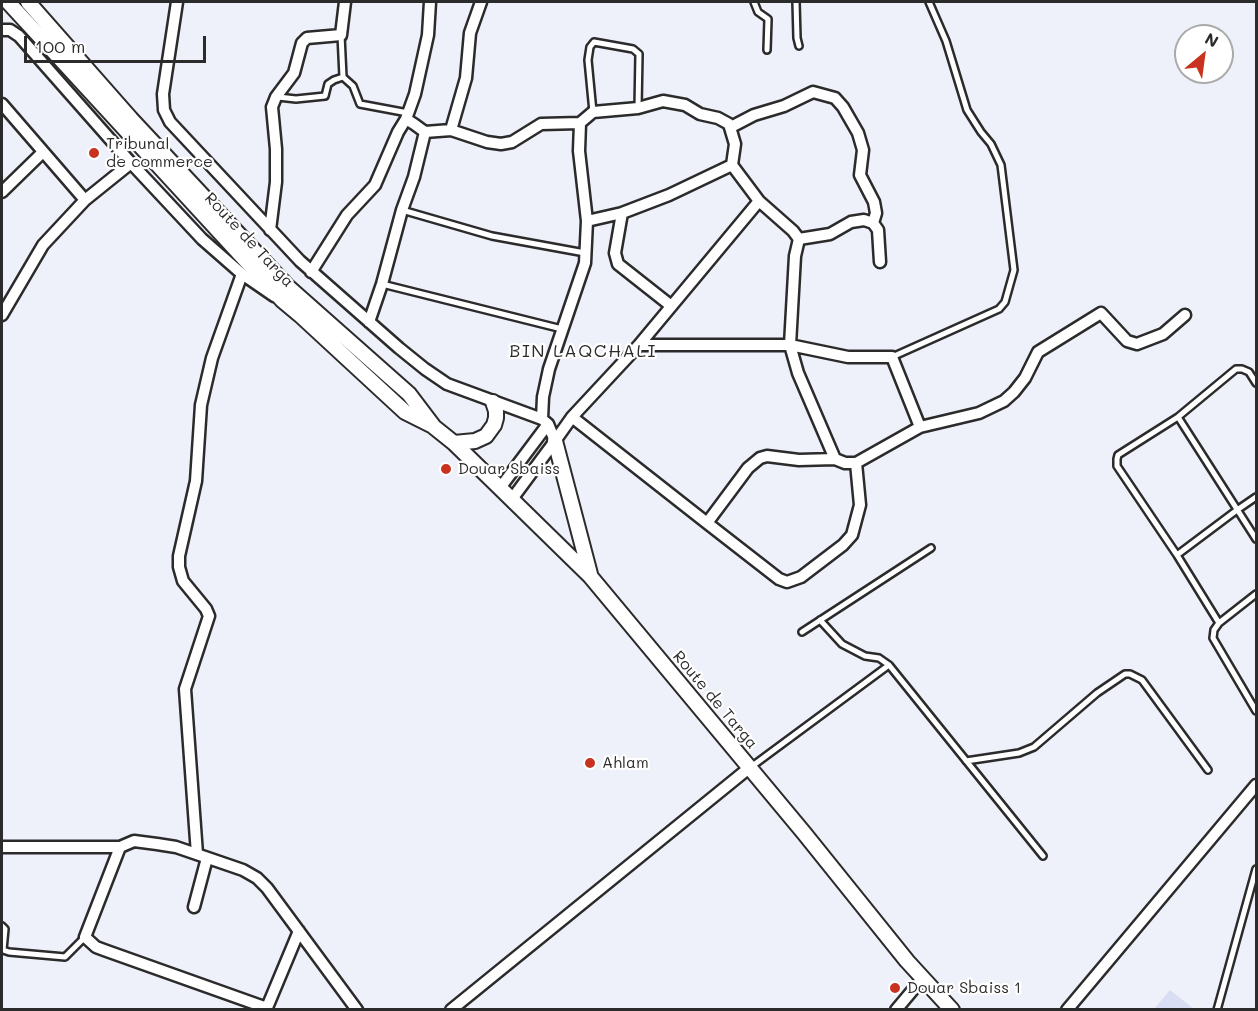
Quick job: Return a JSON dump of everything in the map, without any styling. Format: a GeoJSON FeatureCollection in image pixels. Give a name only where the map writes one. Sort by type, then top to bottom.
{"type":"FeatureCollection","features":[{"type":"Feature","properties":{"kind":"main road","name":"Route de Targa"},"geometry":{"type":"LineString","coordinates":[[8,2],[282,300],[405,412],[434,427],[454,443],[590,576],[922,979],[952,1010]]}},
{"type":"Feature","properties":{"kind":"main road","name":"Route de Targa"},"geometry":{"type":"LineString","coordinates":[[28,2],[131,118],[287,286],[415,399],[434,427]]}},
{"type":"Feature","properties":{"kind":"main road"},"geometry":{"type":"LineString","coordinates":[[454,443],[475,441],[486,436],[496,418],[493,402]]}},
{"type":"Feature","properties":{"kind":"main road"},"geometry":{"type":"LineString","coordinates":[[555,441],[590,576]]}},
{"type":"Feature","properties":{"kind":"street"},"geometry":{"type":"LineString","coordinates":[[177,2],[162,103],[166,117],[312,272],[431,373],[447,384],[545,421]]}},
{"type":"Feature","properties":{"kind":"street"},"geometry":{"type":"LineString","coordinates":[[270,230],[276,182],[276,148],[272,107],[276,97],[294,74],[302,43],[308,38],[341,34],[345,2]]}},
{"type":"Feature","properties":{"kind":"street"},"geometry":{"type":"LineString","coordinates":[[312,272],[347,215],[375,185],[407,116],[415,94],[428,35],[430,2]]}},
{"type":"Feature","properties":{"kind":"street"},"geometry":{"type":"LineString","coordinates":[[451,130],[466,78],[470,33],[481,2]]}},
{"type":"Feature","properties":{"kind":"street"},"geometry":{"type":"LineString","coordinates":[[2,30],[15,33],[202,239],[242,274],[282,300]]}},
{"type":"Feature","properties":{"kind":"street"},"geometry":{"type":"LineString","coordinates":[[731,127],[754,115],[784,106],[802,95],[813,92],[835,98],[858,133],[863,150],[860,175],[874,202],[876,213],[873,223]]}},
{"type":"Feature","properties":{"kind":"street"},"geometry":{"type":"LineString","coordinates":[[407,116],[425,132],[451,130],[487,142],[501,144],[512,142],[541,124],[580,123],[593,112],[638,108],[663,101],[685,105],[700,114],[718,118],[729,124],[735,144],[732,165],[759,201],[799,239]]}},
{"type":"Feature","properties":{"kind":"street"},"geometry":{"type":"LineString","coordinates":[[2,104],[85,200]]}},
{"type":"Feature","properties":{"kind":"street"},"geometry":{"type":"LineString","coordinates":[[555,441],[545,421],[543,397],[562,329],[582,276],[587,221],[579,151],[580,123]]}},
{"type":"Feature","properties":{"kind":"street"},"geometry":{"type":"LineString","coordinates":[[369,322],[414,177],[425,132]]}},
{"type":"Feature","properties":{"kind":"street"},"geometry":{"type":"LineString","coordinates":[[2,192],[42,152]]}},
{"type":"Feature","properties":{"kind":"street"},"geometry":{"type":"LineString","coordinates":[[2,315],[43,245],[85,200],[130,162]]}},
{"type":"Feature","properties":{"kind":"street"},"geometry":{"type":"LineString","coordinates":[[587,221],[622,213],[669,195],[732,165]]}},
{"type":"Feature","properties":{"kind":"street"},"geometry":{"type":"LineString","coordinates":[[512,499],[572,417],[639,345],[759,201]]}},
{"type":"Feature","properties":{"kind":"street"},"geometry":{"type":"LineString","coordinates":[[622,213],[615,253],[618,264],[670,305]]}},
{"type":"Feature","properties":{"kind":"street"},"geometry":{"type":"LineString","coordinates":[[799,239],[830,234],[851,222],[864,220],[873,223],[878,230],[880,262]]}},
{"type":"Feature","properties":{"kind":"street"},"geometry":{"type":"LineString","coordinates":[[799,239],[795,256],[790,345],[798,373],[835,459]]}},
{"type":"Feature","properties":{"kind":"street"},"geometry":{"type":"LineString","coordinates":[[194,907],[202,856],[185,689],[209,616],[183,581],[179,556],[196,482],[201,405],[205,386],[212,358],[242,274]]}},
{"type":"Feature","properties":{"kind":"street"},"geometry":{"type":"LineString","coordinates":[[706,523],[748,468],[760,458],[835,459],[845,463],[856,463],[920,427],[978,413],[1004,401],[1025,378],[1038,352],[1101,313],[1126,341],[1137,344],[1163,334],[1185,315]]}},
{"type":"Feature","properties":{"kind":"street"},"geometry":{"type":"LineString","coordinates":[[639,345],[790,345],[848,357],[892,357],[920,427]]}},
{"type":"Feature","properties":{"kind":"street"},"geometry":{"type":"LineString","coordinates":[[572,417],[706,523],[787,582],[801,577],[843,545],[852,535],[860,505],[856,463]]}},
{"type":"Feature","properties":{"kind":"street"},"geometry":{"type":"LineString","coordinates":[[500,488],[545,421]]}},
{"type":"Feature","properties":{"kind":"street"},"geometry":{"type":"LineString","coordinates":[[452,1010],[749,768]]}},
{"type":"Feature","properties":{"kind":"street"},"geometry":{"type":"LineString","coordinates":[[1067,1010],[1257,785]]}},
{"type":"Feature","properties":{"kind":"street"},"geometry":{"type":"LineString","coordinates":[[2,847],[120,847],[134,842],[157,844],[243,870],[257,878],[267,888],[357,1010]]}},
{"type":"Feature","properties":{"kind":"street"},"geometry":{"type":"LineString","coordinates":[[120,847],[85,937],[96,947],[266,1009],[299,931]]}},
{"type":"Feature","properties":{"kind":"street"},"geometry":{"type":"LineString","coordinates":[[896,1010],[922,979]]}},
{"type":"Feature","properties":{"kind":"lane"},"geometry":{"type":"LineString","coordinates":[[754,2],[759,12],[768,18],[766,50]]}},
{"type":"Feature","properties":{"kind":"lane"},"geometry":{"type":"LineString","coordinates":[[796,2],[799,46]]}},
{"type":"Feature","properties":{"kind":"lane"},"geometry":{"type":"LineString","coordinates":[[892,357],[999,309],[1005,302],[1014,270],[1001,165],[992,144],[967,110],[938,20],[929,2]]}},
{"type":"Feature","properties":{"kind":"lane"},"geometry":{"type":"LineString","coordinates":[[341,34],[343,77],[353,86],[360,104],[407,116]]}},
{"type":"Feature","properties":{"kind":"lane"},"geometry":{"type":"LineString","coordinates":[[593,112],[588,60],[590,47],[594,42],[633,49],[639,54],[638,108]]}},
{"type":"Feature","properties":{"kind":"lane"},"geometry":{"type":"LineString","coordinates":[[276,97],[307,99],[326,96],[328,84],[343,77]]}},
{"type":"Feature","properties":{"kind":"lane"},"geometry":{"type":"LineString","coordinates":[[402,210],[492,236],[585,253]]}},
{"type":"Feature","properties":{"kind":"lane"},"geometry":{"type":"LineString","coordinates":[[382,284],[562,329]]}},
{"type":"Feature","properties":{"kind":"lane"},"geometry":{"type":"LineString","coordinates":[[1219,623],[1116,463],[1118,454],[1178,417],[1236,369],[1249,372],[1257,383]]}},
{"type":"Feature","properties":{"kind":"lane"},"geometry":{"type":"LineString","coordinates":[[1178,417],[1257,539]]}},
{"type":"Feature","properties":{"kind":"lane"},"geometry":{"type":"LineString","coordinates":[[1177,555],[1257,497]]}},
{"type":"Feature","properties":{"kind":"lane"},"geometry":{"type":"LineString","coordinates":[[802,632],[931,548]]}},
{"type":"Feature","properties":{"kind":"lane"},"geometry":{"type":"LineString","coordinates":[[1257,594],[1219,623],[1214,630],[1213,638],[1257,711]]}},
{"type":"Feature","properties":{"kind":"lane"},"geometry":{"type":"LineString","coordinates":[[820,620],[842,644],[865,656],[879,658],[889,665],[1042,856]]}},
{"type":"Feature","properties":{"kind":"lane"},"geometry":{"type":"LineString","coordinates":[[749,768],[889,665]]}},
{"type":"Feature","properties":{"kind":"lane"},"geometry":{"type":"LineString","coordinates":[[966,761],[1019,753],[1034,747],[1096,693],[1125,674],[1130,674],[1142,680],[1208,770]]}},
{"type":"Feature","properties":{"kind":"lane"},"geometry":{"type":"LineString","coordinates":[[1217,1010],[1257,869]]}},
{"type":"Feature","properties":{"kind":"lane"},"geometry":{"type":"LineString","coordinates":[[2,926],[5,930],[3,950],[9,952],[65,957],[85,937]]}},
{"type":"Feature","properties":{"kind":"shaded area"},"geometry":{"type":"Polygon","coordinates":[[[1170,990],[1194,1009],[1154,1009],[1170,990]]]}},
{"type":"Feature","properties":{"kind":"place","name":"Tribunal de commerce"},"geometry":{"type":"Point","coordinates":[94,153]}},
{"type":"Feature","properties":{"kind":"place","name":"Douar Sbaiss"},"geometry":{"type":"Point","coordinates":[446,469]}},
{"type":"Feature","properties":{"kind":"place","name":"Ahlam"},"geometry":{"type":"Point","coordinates":[590,763]}},
{"type":"Feature","properties":{"kind":"place","name":"Douar Sbaiss 1"},"geometry":{"type":"Point","coordinates":[895,988]}},
{"type":"Feature","properties":{"kind":"district","name":"BIN LAQCHALI"},"geometry":{"type":"Point","coordinates":[583,351]}}]}
